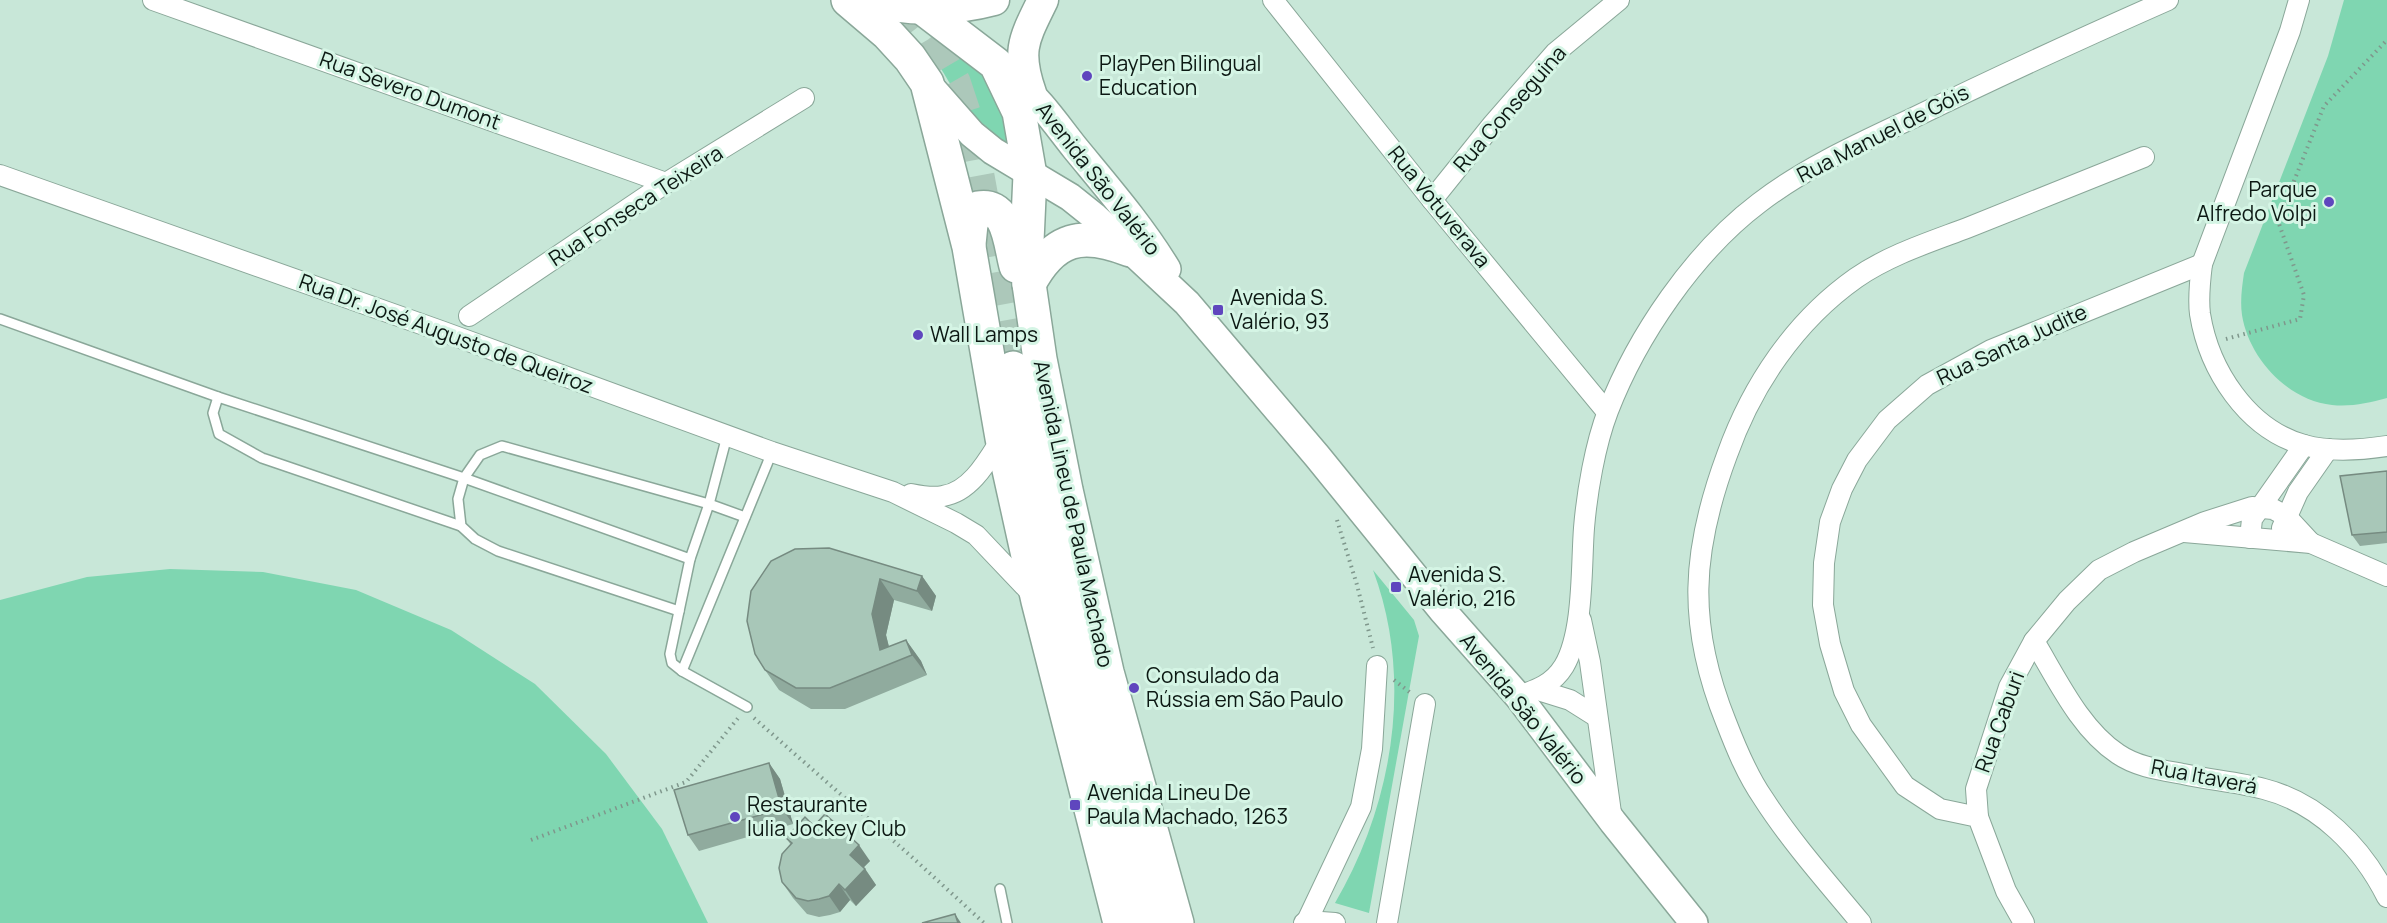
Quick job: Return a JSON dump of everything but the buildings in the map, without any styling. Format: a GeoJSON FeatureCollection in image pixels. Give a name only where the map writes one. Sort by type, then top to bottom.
{"type":"FeatureCollection","features":[{"type":"Feature","properties":{"kind":"highway"},"geometry":{"type":"LineString","coordinates":[[848,0],[888,34],[910,58],[927,83],[969,247],[1002,438],[1038,601],[1114,918]]}},
{"type":"Feature","properties":{"kind":"highway","name":"Avenida Lineu de Paula Machado"},"geometry":{"type":"LineString","coordinates":[[912,5],[996,64],[1019,112],[1030,175],[1027,241],[1030,294],[1066,490],[1107,672],[1172,919]]}},
{"type":"Feature","properties":{"kind":"highway"},"geometry":{"type":"LineString","coordinates":[[969,247],[974,213],[978,208],[994,209],[1001,216],[1020,279],[1030,294]]}},
{"type":"Feature","properties":{"kind":"highway"},"geometry":{"type":"LineString","coordinates":[[1030,294],[1044,260],[1069,242],[1094,239],[1107,241],[1130,250]]}},
{"type":"Feature","properties":{"kind":"highway"},"geometry":{"type":"LineString","coordinates":[[1012,368],[1099,748],[1172,919]]}},
{"type":"Feature","properties":{"kind":"main road"},"geometry":{"type":"LineString","coordinates":[[865,0],[912,5],[968,6],[994,0]]}},
{"type":"Feature","properties":{"kind":"main road"},"geometry":{"type":"LineString","coordinates":[[1032,93],[1022,59],[1023,47],[1043,0]]}},
{"type":"Feature","properties":{"kind":"main road","name":"Avenida São Valério"},"geometry":{"type":"LineString","coordinates":[[996,64],[1032,93],[1157,252],[1188,303]]}},
{"type":"Feature","properties":{"kind":"main road","name":"Avenida São Valério"},"geometry":{"type":"LineString","coordinates":[[927,83],[972,134],[1030,175],[1070,197],[1188,303],[1317,456],[1442,610],[1528,693],[1613,822],[1694,923]]}},
{"type":"Feature","properties":{"kind":"street","name":"Rua Severo Dumont"},"geometry":{"type":"LineString","coordinates":[[153,0],[666,183]]}},
{"type":"Feature","properties":{"kind":"street","name":"Rua Votuverava"},"geometry":{"type":"LineString","coordinates":[[1273,0],[1432,200],[1607,412]]}},
{"type":"Feature","properties":{"kind":"street","name":"Rua Conseguina"},"geometry":{"type":"LineString","coordinates":[[1432,200],[1493,124],[1555,53],[1619,0]]}},
{"type":"Feature","properties":{"kind":"street","name":"Rua Manuel de Góis"},"geometry":{"type":"LineString","coordinates":[[1528,693],[1559,674],[1572,649],[1579,609],[1588,488],[1607,412],[1632,359],[1665,304],[1713,244],[1757,204],[1810,168],[2012,69],[2168,0]]}},
{"type":"Feature","properties":{"kind":"street"},"geometry":{"type":"LineString","coordinates":[[2299,0],[2290,31],[2202,264],[2199,286],[2200,314],[2208,343],[2228,387],[2251,415],[2281,435],[2304,445],[2328,449],[2387,446]]}},
{"type":"Feature","properties":{"kind":"street","name":"Rua Fonseca Teixeira"},"geometry":{"type":"LineString","coordinates":[[469,316],[666,183],[804,98]]}},
{"type":"Feature","properties":{"kind":"street"},"geometry":{"type":"LineString","coordinates":[[1861,923],[1802,852],[1762,797],[1740,759],[1705,661],[1697,612],[1699,562],[1705,524],[1734,436],[1758,389],[1795,332],[1821,306],[1858,277],[1916,246],[2144,158]]}},
{"type":"Feature","properties":{"kind":"street","name":"Rua Dr. José Augusto de Queiroz"},"geometry":{"type":"LineString","coordinates":[[0,175],[441,331],[772,452],[893,492]]}},
{"type":"Feature","properties":{"kind":"street","name":"Rua Santa Judite"},"geometry":{"type":"LineString","coordinates":[[1978,817],[1940,809],[1905,786],[1861,725],[1844,691],[1830,644],[1823,605],[1824,563],[1830,522],[1842,489],[1857,460],[1887,420],[1927,385],[1991,350],[2202,264]]}},
{"type":"Feature","properties":{"kind":"street"},"geometry":{"type":"LineString","coordinates":[[893,492],[929,497],[954,493],[974,478],[1002,438]]}},
{"type":"Feature","properties":{"kind":"street"},"geometry":{"type":"LineString","coordinates":[[2250,538],[2252,519],[2304,445]]}},
{"type":"Feature","properties":{"kind":"street"},"geometry":{"type":"LineString","coordinates":[[2276,541],[2286,516],[2307,477],[2328,449]]}},
{"type":"Feature","properties":{"kind":"street"},"geometry":{"type":"LineString","coordinates":[[893,492],[976,535],[1038,601]]}},
{"type":"Feature","properties":{"kind":"street"},"geometry":{"type":"LineString","coordinates":[[2261,507],[2273,509],[2286,516],[2311,543],[2387,576]]}},
{"type":"Feature","properties":{"kind":"street","name":"Rua Caburi"},"geometry":{"type":"LineString","coordinates":[[1978,817],[1976,789],[2009,687],[2034,641],[2067,601],[2099,570],[2134,552],[2235,511],[2261,507]]}},
{"type":"Feature","properties":{"kind":"street","name":"Rua Caburi"},"geometry":{"type":"LineString","coordinates":[[2184,532],[2311,543]]}},
{"type":"Feature","properties":{"kind":"street","name":"Rua Manuel de Góis"},"geometry":{"type":"LineString","coordinates":[[1579,609],[1590,662],[1613,822]]}},
{"type":"Feature","properties":{"kind":"street","name":"Rua Itaverá"},"geometry":{"type":"LineString","coordinates":[[2034,641],[2076,709],[2094,733],[2118,754],[2144,766],[2264,789],[2300,802],[2343,835],[2375,873],[2387,897]]}},
{"type":"Feature","properties":{"kind":"street"},"geometry":{"type":"LineString","coordinates":[[1335,923],[1306,922],[1360,807],[1372,749],[1377,666]]}},
{"type":"Feature","properties":{"kind":"street"},"geometry":{"type":"LineString","coordinates":[[1528,693],[1570,700],[1597,717]]}},
{"type":"Feature","properties":{"kind":"street"},"geometry":{"type":"LineString","coordinates":[[1387,923],[1425,704]]}},
{"type":"Feature","properties":{"kind":"street"},"geometry":{"type":"LineString","coordinates":[[1978,817],[2006,891],[2024,923]]}},
{"type":"Feature","properties":{"kind":"lane"},"geometry":{"type":"LineString","coordinates":[[0,319],[218,397],[464,478],[690,559]]}},
{"type":"Feature","properties":{"kind":"lane"},"geometry":{"type":"LineString","coordinates":[[218,397],[213,413],[219,434],[262,458],[461,526],[475,539],[498,551],[679,611]]}},
{"type":"Feature","properties":{"kind":"lane"},"geometry":{"type":"LineString","coordinates":[[728,436],[709,504],[690,559],[670,654],[672,663],[682,671],[745,709]]}},
{"type":"Feature","properties":{"kind":"lane"},"geometry":{"type":"LineString","coordinates":[[461,526],[458,499],[464,478],[480,455],[502,446],[709,504],[745,517]]}},
{"type":"Feature","properties":{"kind":"lane"},"geometry":{"type":"LineString","coordinates":[[682,671],[772,452]]}},
{"type":"Feature","properties":{"kind":"lane"},"geometry":{"type":"LineString","coordinates":[[1000,889],[1007,923]]}},
{"type":"Feature","properties":{"kind":"path"},"geometry":{"type":"LineString","coordinates":[[2208,343],[2248,335],[2300,319],[2304,295],[2278,221],[2324,106],[2387,40]]}},
{"type":"Feature","properties":{"kind":"path"},"geometry":{"type":"LineString","coordinates":[[1334,510],[1357,585],[1377,666],[1425,704]]}},
{"type":"Feature","properties":{"kind":"path"},"geometry":{"type":"LineString","coordinates":[[531,840],[686,782],[745,709],[984,923]]}},
{"type":"Feature","properties":{"kind":"green space","name":"Parque Alfredo Volpi"},"geometry":{"type":"Polygon","coordinates":[[[2344,0],[2387,0],[2387,398],[2359,404],[2332,405],[2300,395],[2273,374],[2262,361],[2246,331],[2241,299],[2244,273],[2328,56],[2344,0]]]}},
{"type":"Feature","properties":{"kind":"green space"},"geometry":{"type":"Polygon","coordinates":[[[961,51],[992,84],[1019,159],[973,122],[940,67],[947,58],[961,51]]]}},
{"type":"Feature","properties":{"kind":"green space"},"geometry":{"type":"Polygon","coordinates":[[[170,569],[263,572],[356,590],[451,630],[535,684],[606,754],[662,829],[708,923],[0,923],[0,600],[87,577],[170,569]]]}},
{"type":"Feature","properties":{"kind":"green space"},"geometry":{"type":"Polygon","coordinates":[[[1373,570],[1414,620],[1419,636],[1369,913],[1335,903],[1355,865],[1371,825],[1383,783],[1391,740],[1394,697],[1393,654],[1386,612],[1373,570]]]}},
{"type":"Feature","properties":{"kind":"tunnel"},"geometry":{"type":"LineString","coordinates":[[899,0],[929,39],[954,82],[969,127],[1013,368]]}},
{"type":"Feature","properties":{"kind":"place","name":"PlayPen Bilingual Education"},"geometry":{"type":"Point","coordinates":[1087,76]}},
{"type":"Feature","properties":{"kind":"place","name":"Parque Alfredo Volpi"},"geometry":{"type":"Point","coordinates":[2329,202]}},
{"type":"Feature","properties":{"kind":"place","name":"Avenida S. Valério, 93"},"geometry":{"type":"Point","coordinates":[1218,310]}},
{"type":"Feature","properties":{"kind":"place","name":"Wall Lamps"},"geometry":{"type":"Point","coordinates":[918,335]}},
{"type":"Feature","properties":{"kind":"place","name":"Avenida S. Valério, 216"},"geometry":{"type":"Point","coordinates":[1396,587]}},
{"type":"Feature","properties":{"kind":"place","name":"Consulado da Rússia em São Paulo"},"geometry":{"type":"Point","coordinates":[1134,688]}},
{"type":"Feature","properties":{"kind":"place","name":"Avenida Lineu De Paula Machado, 1263"},"geometry":{"type":"Point","coordinates":[1075,805]}},
{"type":"Feature","properties":{"kind":"place","name":"Restaurante Iulia Jockey Club"},"geometry":{"type":"Point","coordinates":[735,817]}}]}
